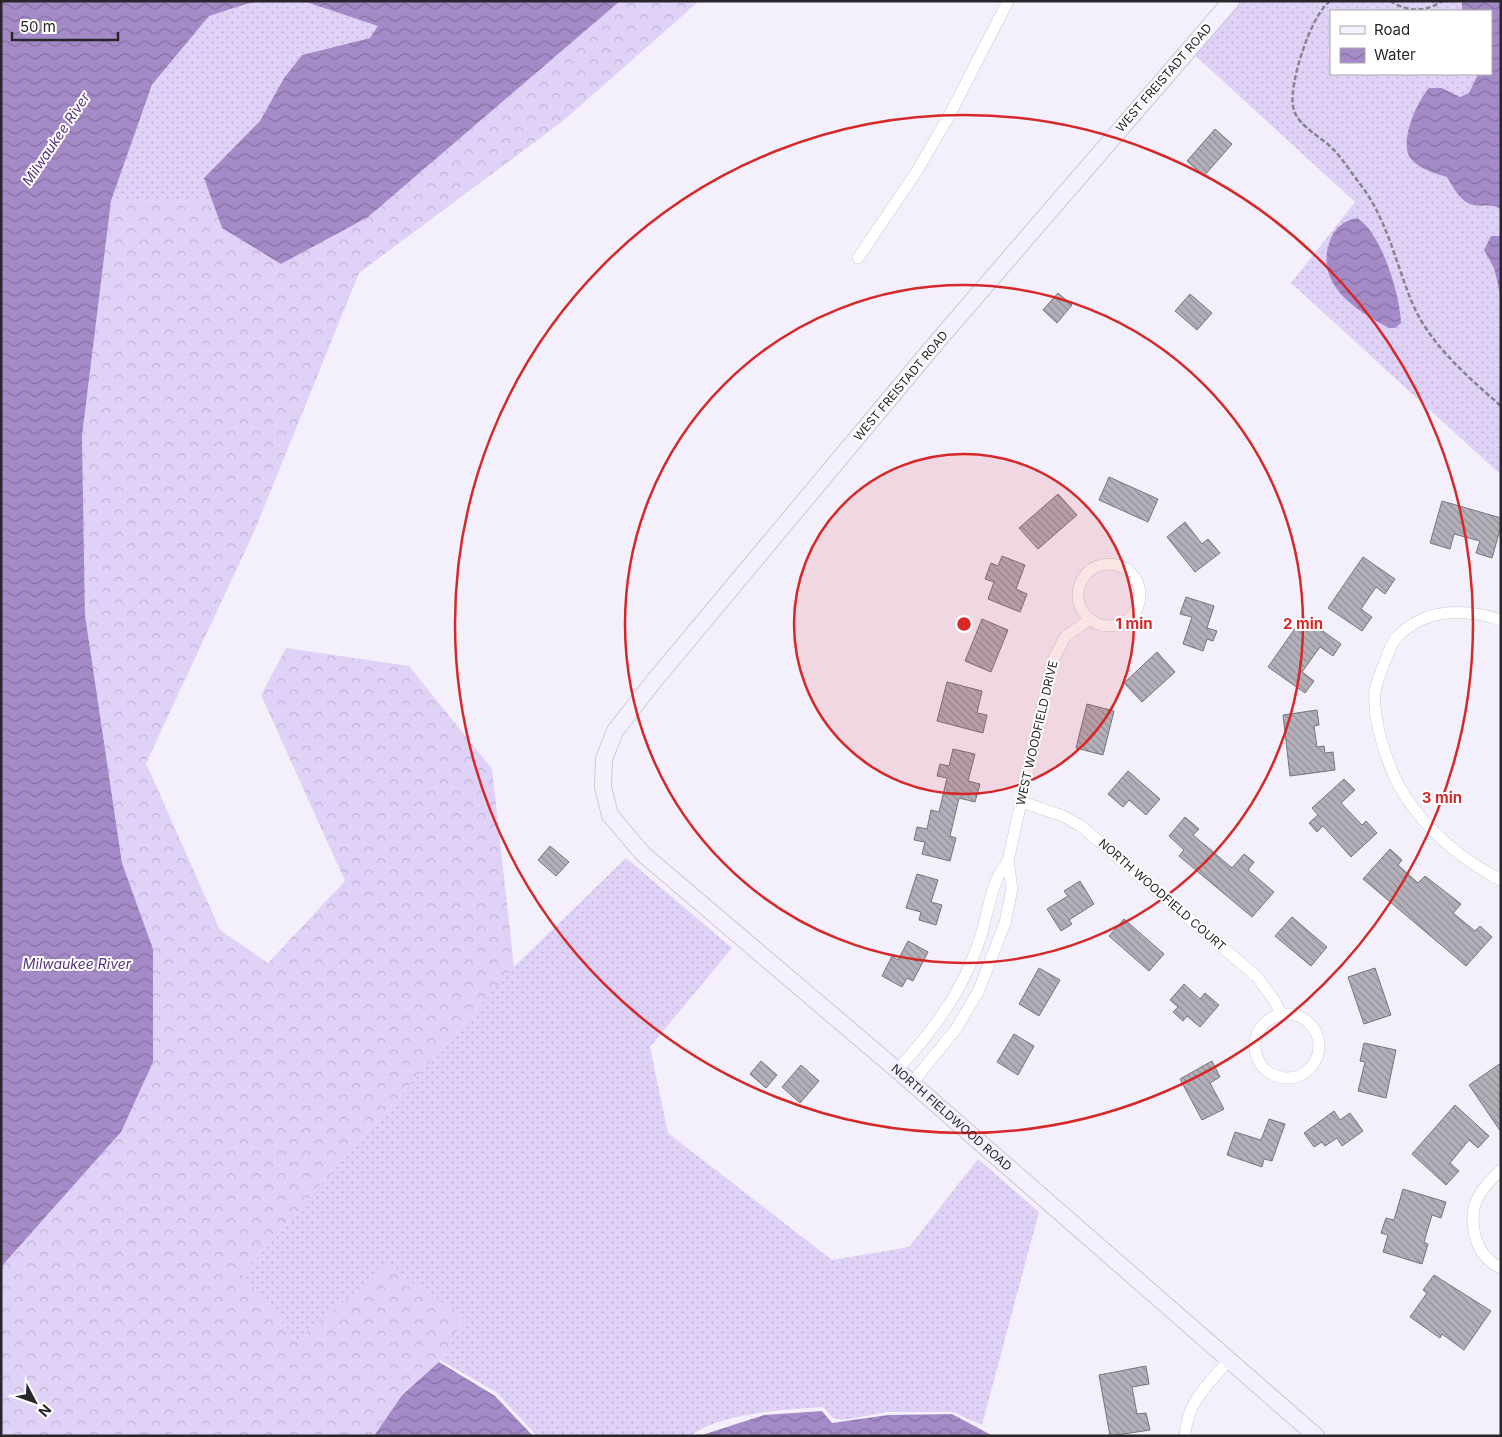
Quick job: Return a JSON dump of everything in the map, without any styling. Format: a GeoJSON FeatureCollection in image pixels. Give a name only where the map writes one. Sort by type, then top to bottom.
{"type":"FeatureCollection","features":[{"type":"Feature","properties":{"kind":"street"},"geometry":{"type":"LineString","coordinates":[[858,258],[917,171],[950,114],[1008,1]]}},
{"type":"Feature","properties":{"kind":"street","name":"WEST FREISTADT ROAD"},"geometry":{"type":"LineString","coordinates":[[603,787],[604,759],[615,731],[654,681],[936,344],[1231,1]]}},
{"type":"Feature","properties":{"kind":"street"},"geometry":{"type":"LineString","coordinates":[[1106,563],[1126,568],[1134,575],[1141,594],[1135,613],[1128,620],[1108,626],[1090,619],[1083,611],[1079,602],[1078,591],[1084,577],[1096,566],[1106,563]]}},
{"type":"Feature","properties":{"kind":"street"},"geometry":{"type":"LineString","coordinates":[[1501,620],[1464,611],[1435,614],[1417,621],[1395,639],[1375,691],[1377,728],[1404,794],[1431,829],[1461,855],[1501,880]]}},
{"type":"Feature","properties":{"kind":"street","name":"WEST WOODFIELD DRIVE"},"geometry":{"type":"LineString","coordinates":[[897,1070],[941,1019],[963,981],[988,916],[995,883],[1008,861],[1052,662],[1065,637],[1090,619]]}},
{"type":"Feature","properties":{"kind":"street","name":"NORTH FIELDWOOD ROAD"},"geometry":{"type":"LineString","coordinates":[[603,787],[610,815],[643,854],[897,1070],[1316,1436]]}},
{"type":"Feature","properties":{"kind":"street","name":"NORTH WOODFIELD COURT"},"geometry":{"type":"LineString","coordinates":[[1022,802],[1063,816],[1095,837],[1256,977],[1274,1000],[1281,1014]]}},
{"type":"Feature","properties":{"kind":"street","name":"WEST WOODFIELD DRIVE"},"geometry":{"type":"LineString","coordinates":[[912,1084],[956,1028],[978,990],[993,956],[1005,923],[1012,889],[1008,861]]}},
{"type":"Feature","properties":{"kind":"street"},"geometry":{"type":"LineString","coordinates":[[976,950],[993,956]]}},
{"type":"Feature","properties":{"kind":"street"},"geometry":{"type":"LineString","coordinates":[[1281,1014],[1291,1014],[1310,1023],[1320,1042],[1316,1062],[1304,1074],[1289,1079],[1278,1078],[1261,1066],[1256,1056],[1254,1045],[1262,1025],[1270,1018],[1281,1014]]}},
{"type":"Feature","properties":{"kind":"street"},"geometry":{"type":"LineString","coordinates":[[941,1019],[956,1028]]}},
{"type":"Feature","properties":{"kind":"street"},"geometry":{"type":"LineString","coordinates":[[1501,1170],[1486,1183],[1478,1197],[1471,1219],[1483,1254],[1501,1268]]}},
{"type":"Feature","properties":{"kind":"street"},"geometry":{"type":"LineString","coordinates":[[1185,1436],[1186,1421],[1192,1403],[1230,1360]]}},
{"type":"Feature","properties":{"kind":"path"},"geometry":{"type":"LineString","coordinates":[[1330,1],[1319,12],[1308,35],[1293,97],[1295,114],[1314,135],[1333,150],[1363,188],[1394,252],[1411,300],[1429,333],[1446,354],[1501,406]]}},
{"type":"Feature","properties":{"kind":"path"},"geometry":{"type":"LineString","coordinates":[[1390,1],[1410,10]]}},
{"type":"Feature","properties":{"kind":"path"},"geometry":{"type":"LineString","coordinates":[[1422,10],[1431,9],[1442,1]]}},
{"type":"Feature","properties":{"kind":"green space"},"geometry":{"type":"Polygon","coordinates":[[[263,1],[303,1],[379,26],[370,38],[302,55],[284,78],[260,121],[205,178],[213,202],[111,201],[152,86],[209,16],[246,4],[263,1]]]}},
{"type":"Feature","properties":{"kind":"green space"},"geometry":{"type":"Polygon","coordinates":[[[620,1],[699,1],[563,121],[359,273],[254,532],[146,763],[220,930],[268,963],[345,881],[261,695],[286,648],[409,666],[492,769],[514,967],[242,1274],[297,1340],[387,1266],[466,1317],[439,1362],[402,1394],[374,1436],[1,1436],[1,1267],[121,1132],[153,949],[122,863],[85,615],[82,436],[111,201],[213,202],[222,228],[368,217],[620,1]]]}},
{"type":"Feature","properties":{"kind":"green space"},"geometry":{"type":"Polygon","coordinates":[[[1231,1],[1501,1],[1501,475],[1291,283],[1355,202],[1189,50],[1231,1]]]}},
{"type":"Feature","properties":{"kind":"green space"},"geometry":{"type":"Polygon","coordinates":[[[626,858],[732,948],[650,1047],[668,1133],[832,1260],[909,1247],[978,1159],[1039,1212],[982,1425],[953,1412],[887,1412],[843,1420],[833,1418],[823,1407],[772,1411],[736,1417],[703,1428],[690,1436],[537,1436],[496,1392],[440,1360],[466,1317],[297,1340],[242,1274],[514,967],[626,858]]]}},
{"type":"Feature","properties":{"kind":"water","name":"Milwaukee River"},"geometry":{"type":"Polygon","coordinates":[[[263,1],[246,4],[209,16],[152,85],[111,201],[82,436],[85,615],[122,863],[153,949],[153,1062],[121,1132],[1,1267],[1,2],[263,1]]]}},
{"type":"Feature","properties":{"kind":"water"},"geometry":{"type":"Polygon","coordinates":[[[303,1],[620,1],[368,217],[281,264],[222,228],[204,178],[260,121],[284,78],[302,55],[370,38],[378,26],[303,1]]]}},
{"type":"Feature","properties":{"kind":"water"},"geometry":{"type":"Polygon","coordinates":[[[1462,1],[1501,1],[1501,209],[1498,207],[1469,204],[1458,194],[1447,177],[1419,166],[1408,153],[1407,144],[1410,123],[1419,103],[1429,88],[1442,88],[1460,97],[1469,93],[1478,75],[1492,75],[1492,10],[1462,10],[1462,1]]]}},
{"type":"Feature","properties":{"kind":"water"},"geometry":{"type":"Polygon","coordinates":[[[1357,218],[1374,237],[1388,266],[1400,311],[1401,323],[1395,328],[1389,328],[1351,304],[1340,294],[1332,282],[1327,269],[1327,254],[1333,234],[1345,222],[1357,218]]]}},
{"type":"Feature","properties":{"kind":"water"},"geometry":{"type":"Polygon","coordinates":[[[1491,236],[1501,236],[1501,297],[1494,268],[1484,250],[1491,236]]]}},
{"type":"Feature","properties":{"kind":"water"},"geometry":{"type":"Polygon","coordinates":[[[439,1362],[495,1396],[533,1436],[374,1436],[402,1395],[439,1362]]]}},
{"type":"Feature","properties":{"kind":"water"},"geometry":{"type":"Polygon","coordinates":[[[822,1411],[832,1423],[888,1415],[952,1414],[993,1436],[699,1436],[764,1415],[822,1411]]]}},
{"type":"Feature","properties":{"kind":"building"},"geometry":{"type":"Polygon","coordinates":[[[1215,129],[1232,144],[1204,176],[1187,161],[1215,129]]]}},
{"type":"Feature","properties":{"kind":"building"},"geometry":{"type":"Polygon","coordinates":[[[1058,293],[1072,305],[1057,323],[1043,310],[1058,293]]]}},
{"type":"Feature","properties":{"kind":"building"},"geometry":{"type":"Polygon","coordinates":[[[1190,294],[1212,313],[1197,330],[1175,311],[1190,294]]]}},
{"type":"Feature","properties":{"kind":"building"},"geometry":{"type":"Polygon","coordinates":[[[1109,477],[1158,499],[1148,522],[1099,500],[1109,477]]]}},
{"type":"Feature","properties":{"kind":"building"},"geometry":{"type":"Polygon","coordinates":[[[1058,494],[1077,515],[1038,549],[1019,528],[1058,494]]]}},
{"type":"Feature","properties":{"kind":"building"},"geometry":{"type":"Polygon","coordinates":[[[1442,501],[1501,518],[1501,526],[1492,558],[1476,553],[1480,541],[1454,534],[1450,549],[1430,543],[1442,501]]]}},
{"type":"Feature","properties":{"kind":"building"},"geometry":{"type":"Polygon","coordinates":[[[1185,522],[1202,544],[1208,539],[1220,553],[1195,572],[1167,537],[1185,522]]]}},
{"type":"Feature","properties":{"kind":"building"},"geometry":{"type":"Polygon","coordinates":[[[1002,556],[1025,565],[1016,589],[1027,594],[1020,612],[988,599],[994,582],[985,579],[991,563],[998,566],[1002,556]]]}},
{"type":"Feature","properties":{"kind":"building"},"geometry":{"type":"Polygon","coordinates":[[[1363,557],[1395,579],[1385,594],[1376,587],[1361,609],[1372,617],[1362,631],[1328,608],[1363,557]]]}},
{"type":"Feature","properties":{"kind":"building"},"geometry":{"type":"Polygon","coordinates":[[[1186,597],[1214,606],[1207,628],[1217,631],[1213,641],[1207,639],[1203,651],[1183,644],[1192,617],[1180,614],[1186,597]]]}},
{"type":"Feature","properties":{"kind":"building"},"geometry":{"type":"Polygon","coordinates":[[[1303,617],[1341,644],[1333,656],[1320,647],[1302,672],[1314,681],[1305,693],[1268,667],[1303,617]]]}},
{"type":"Feature","properties":{"kind":"building"},"geometry":{"type":"Polygon","coordinates":[[[982,619],[1008,630],[991,672],[965,661],[982,619]]]}},
{"type":"Feature","properties":{"kind":"building"},"geometry":{"type":"Polygon","coordinates":[[[1157,652],[1175,672],[1142,702],[1124,683],[1157,652]]]}},
{"type":"Feature","properties":{"kind":"building"},"geometry":{"type":"Polygon","coordinates":[[[947,682],[982,691],[977,713],[987,715],[983,733],[937,721],[947,682]]]}},
{"type":"Feature","properties":{"kind":"building"},"geometry":{"type":"Polygon","coordinates":[[[1087,704],[1114,711],[1103,755],[1076,748],[1087,704]]]}},
{"type":"Feature","properties":{"kind":"building"},"geometry":{"type":"Polygon","coordinates":[[[1317,710],[1319,725],[1314,726],[1317,747],[1324,746],[1325,753],[1333,752],[1335,770],[1290,776],[1283,715],[1317,710]]]}},
{"type":"Feature","properties":{"kind":"building"},"geometry":{"type":"Polygon","coordinates":[[[953,749],[975,754],[968,781],[980,784],[975,802],[959,798],[950,836],[956,838],[950,861],[922,854],[925,842],[914,840],[917,827],[927,829],[931,810],[939,812],[947,778],[937,776],[940,764],[949,766],[953,749]]]}},
{"type":"Feature","properties":{"kind":"building"},"geometry":{"type":"Polygon","coordinates":[[[1128,771],[1160,799],[1146,815],[1129,800],[1123,807],[1108,794],[1128,771]]]}},
{"type":"Feature","properties":{"kind":"building"},"geometry":{"type":"Polygon","coordinates":[[[1344,779],[1355,790],[1341,803],[1362,825],[1366,821],[1377,833],[1351,857],[1323,826],[1317,832],[1309,823],[1318,815],[1312,808],[1344,779]]]}},
{"type":"Feature","properties":{"kind":"building"},"geometry":{"type":"Polygon","coordinates":[[[1185,817],[1199,829],[1193,835],[1232,868],[1244,854],[1254,862],[1248,870],[1274,892],[1252,917],[1179,856],[1184,850],[1169,836],[1185,817]]]}},
{"type":"Feature","properties":{"kind":"building"},"geometry":{"type":"Polygon","coordinates":[[[550,846],[569,862],[556,876],[538,860],[550,846]]]}},
{"type":"Feature","properties":{"kind":"building"},"geometry":{"type":"Polygon","coordinates":[[[1390,849],[1402,860],[1398,865],[1418,883],[1425,876],[1461,904],[1453,913],[1475,931],[1480,926],[1492,937],[1466,966],[1363,879],[1390,849]]]}},
{"type":"Feature","properties":{"kind":"building"},"geometry":{"type":"Polygon","coordinates":[[[917,874],[938,880],[931,902],[942,905],[936,925],[919,920],[921,912],[906,908],[917,874]]]}},
{"type":"Feature","properties":{"kind":"building"},"geometry":{"type":"Polygon","coordinates":[[[1080,881],[1094,904],[1069,920],[1072,924],[1061,931],[1047,909],[1068,896],[1064,891],[1080,881]]]}},
{"type":"Feature","properties":{"kind":"building"},"geometry":{"type":"Polygon","coordinates":[[[1292,917],[1327,947],[1311,966],[1275,936],[1292,917]]]}},
{"type":"Feature","properties":{"kind":"building"},"geometry":{"type":"Polygon","coordinates":[[[1124,919],[1164,954],[1149,971],[1109,936],[1124,919]]]}},
{"type":"Feature","properties":{"kind":"building"},"geometry":{"type":"Polygon","coordinates":[[[908,941],[928,952],[913,981],[907,978],[902,987],[882,976],[892,956],[898,960],[908,941]]]}},
{"type":"Feature","properties":{"kind":"building"},"geometry":{"type":"Polygon","coordinates":[[[1039,968],[1060,980],[1039,1016],[1019,1004],[1039,968]]]}},
{"type":"Feature","properties":{"kind":"building"},"geometry":{"type":"Polygon","coordinates":[[[1375,968],[1391,1015],[1364,1024],[1348,977],[1375,968]]]}},
{"type":"Feature","properties":{"kind":"building"},"geometry":{"type":"Polygon","coordinates":[[[1184,984],[1200,999],[1205,993],[1219,1005],[1200,1027],[1187,1016],[1183,1021],[1173,1012],[1178,1007],[1170,1000],[1184,984]]]}},
{"type":"Feature","properties":{"kind":"building"},"geometry":{"type":"Polygon","coordinates":[[[1014,1034],[1034,1046],[1018,1075],[997,1062],[1014,1034]]]}},
{"type":"Feature","properties":{"kind":"building"},"geometry":{"type":"Polygon","coordinates":[[[1364,1043],[1396,1050],[1386,1098],[1358,1091],[1365,1062],[1360,1061],[1364,1043]]]}},
{"type":"Feature","properties":{"kind":"building"},"geometry":{"type":"Polygon","coordinates":[[[761,1061],[777,1075],[766,1088],[750,1074],[761,1061]]]}},
{"type":"Feature","properties":{"kind":"building"},"geometry":{"type":"Polygon","coordinates":[[[1212,1061],[1220,1077],[1210,1083],[1224,1109],[1202,1120],[1180,1079],[1212,1061]]]}},
{"type":"Feature","properties":{"kind":"building"},"geometry":{"type":"Polygon","coordinates":[[[1501,1063],[1501,1132],[1469,1085],[1501,1063]]]}},
{"type":"Feature","properties":{"kind":"building"},"geometry":{"type":"Polygon","coordinates":[[[801,1065],[819,1081],[800,1103],[782,1087],[801,1065]]]}},
{"type":"Feature","properties":{"kind":"building"},"geometry":{"type":"Polygon","coordinates":[[[1455,1105],[1489,1136],[1478,1148],[1469,1140],[1450,1163],[1459,1171],[1446,1185],[1412,1154],[1455,1105]]]}},
{"type":"Feature","properties":{"kind":"building"},"geometry":{"type":"Polygon","coordinates":[[[1334,1111],[1340,1120],[1350,1113],[1363,1131],[1342,1146],[1337,1138],[1325,1146],[1322,1142],[1314,1147],[1304,1133],[1334,1111]]]}},
{"type":"Feature","properties":{"kind":"building"},"geometry":{"type":"Polygon","coordinates":[[[1269,1119],[1285,1124],[1272,1161],[1264,1159],[1262,1167],[1227,1155],[1235,1132],[1261,1140],[1269,1119]]]}},
{"type":"Feature","properties":{"kind":"building"},"geometry":{"type":"Polygon","coordinates":[[[1403,1189],[1446,1202],[1441,1218],[1432,1215],[1424,1242],[1428,1244],[1422,1264],[1383,1252],[1388,1235],[1381,1233],[1386,1218],[1394,1220],[1403,1189]]]}},
{"type":"Feature","properties":{"kind":"building"},"geometry":{"type":"Polygon","coordinates":[[[1434,1275],[1491,1311],[1464,1350],[1442,1334],[1440,1338],[1410,1317],[1427,1293],[1423,1290],[1434,1275]]]}},
{"type":"Feature","properties":{"kind":"building"},"geometry":{"type":"Polygon","coordinates":[[[1146,1366],[1149,1384],[1132,1387],[1137,1414],[1146,1413],[1150,1430],[1110,1436],[1099,1375],[1146,1366]]]}}]}
